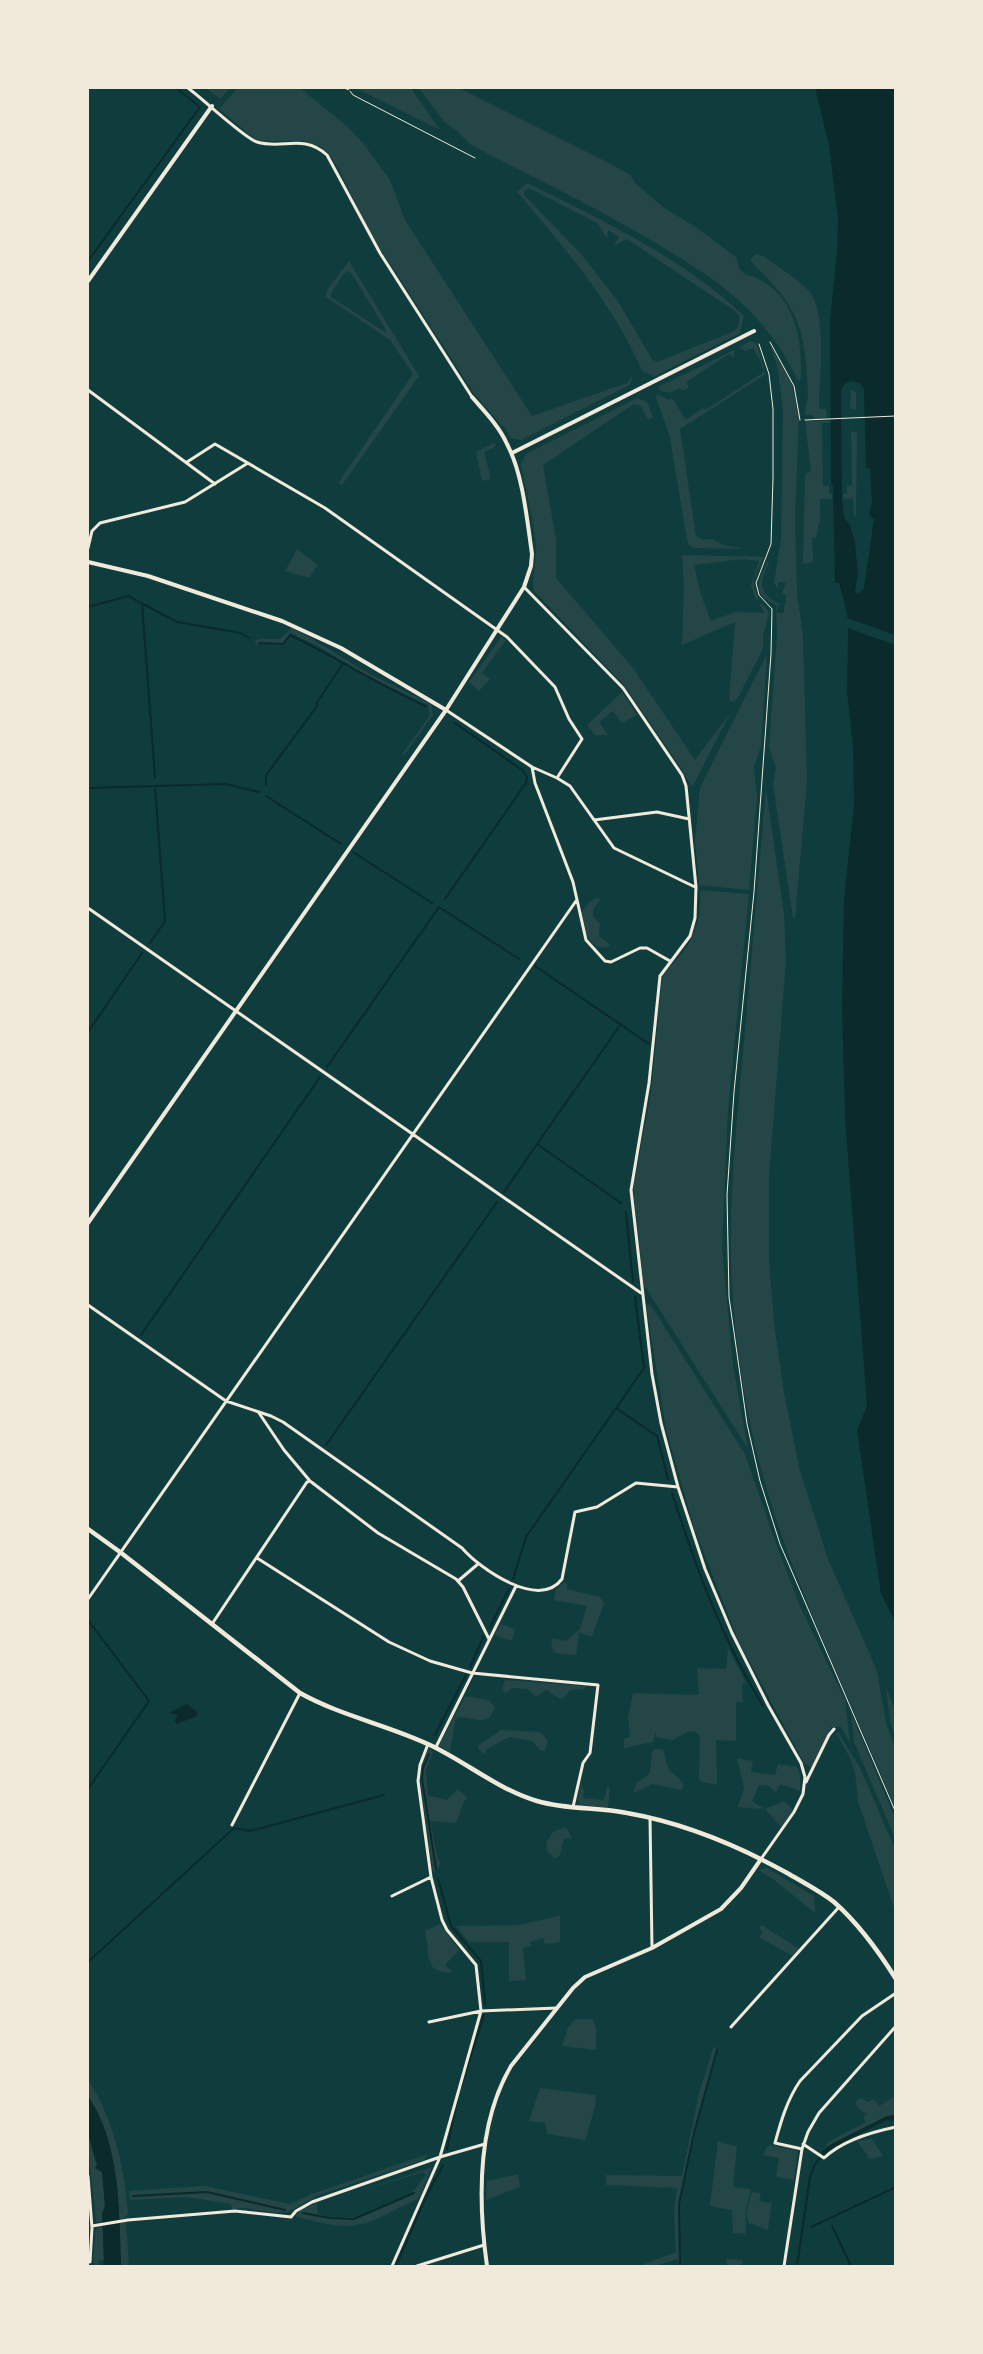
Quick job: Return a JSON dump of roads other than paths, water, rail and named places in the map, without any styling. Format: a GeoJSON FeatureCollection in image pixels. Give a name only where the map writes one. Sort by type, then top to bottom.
{"type":"FeatureCollection","features":[{"type":"Feature","properties":{"kind":"main road"},"geometry":{"type":"LineString","coordinates":[[88,1529],[300,1693],[330,1708],[384,1725],[436,1747],[524,1796],[573,1808],[626,1812],[650,1818],[691,1830],[761,1859],[816,1890],[839,1907],[878,1953],[896,1979]]}},
{"type":"Feature","properties":{"kind":"street"},"geometry":{"type":"LineString","coordinates":[[88,1223],[446,710],[524,587],[531,566],[532,554],[518,474],[512,453],[498,428],[472,397],[380,253],[327,155],[316,147],[305,143],[256,142],[188,88]]}},
{"type":"Feature","properties":{"kind":"street"},"geometry":{"type":"LineString","coordinates":[[88,280],[212,106]]}},
{"type":"Feature","properties":{"kind":"street"},"geometry":{"type":"LineString","coordinates":[[512,453],[754,331]]}},
{"type":"Feature","properties":{"kind":"street"},"geometry":{"type":"LineString","coordinates":[[88,390],[188,462],[214,484]]}},
{"type":"Feature","properties":{"kind":"street"},"geometry":{"type":"LineString","coordinates":[[188,462],[215,444],[325,508],[498,630],[555,687],[569,719],[582,739],[557,778]]}},
{"type":"Feature","properties":{"kind":"street"},"geometry":{"type":"LineString","coordinates":[[88,548],[92,531],[100,523],[185,502],[248,463]]}},
{"type":"Feature","properties":{"kind":"street"},"geometry":{"type":"LineString","coordinates":[[88,562],[148,576],[289,624],[341,648],[446,710],[532,767],[570,786],[614,848],[696,887]]}},
{"type":"Feature","properties":{"kind":"street"},"geometry":{"type":"LineString","coordinates":[[524,587],[623,688],[682,775],[686,786],[696,887],[696,918],[690,936],[660,976],[650,1083],[631,1190],[641,1293],[661,1423],[678,1487],[697,1546],[720,1606],[747,1665],[801,1763],[806,1782]]}},
{"type":"Feature","properties":{"kind":"street"},"geometry":{"type":"LineString","coordinates":[[532,767],[535,783],[573,882],[583,935],[605,961],[611,962],[640,948],[648,948],[670,961]]}},
{"type":"Feature","properties":{"kind":"street"},"geometry":{"type":"LineString","coordinates":[[594,820],[657,812],[690,819]]}},
{"type":"Feature","properties":{"kind":"street"},"geometry":{"type":"LineString","coordinates":[[88,1599],[576,901]]}},
{"type":"Feature","properties":{"kind":"street"},"geometry":{"type":"LineString","coordinates":[[88,908],[641,1293]]}},
{"type":"Feature","properties":{"kind":"street"},"geometry":{"type":"LineString","coordinates":[[88,1305],[226,1401],[283,1422],[462,1548],[478,1564],[516,1586],[541,1590],[558,1584],[562,1579],[575,1512],[597,1507],[636,1483],[678,1487]]}},
{"type":"Feature","properties":{"kind":"street"},"geometry":{"type":"LineString","coordinates":[[258,1412],[284,1450],[310,1481],[378,1533],[415,1553],[458,1582],[489,1639]]}},
{"type":"Feature","properties":{"kind":"street"},"geometry":{"type":"LineString","coordinates":[[212,1624],[306,1482],[310,1481]]}},
{"type":"Feature","properties":{"kind":"street"},"geometry":{"type":"LineString","coordinates":[[257,1558],[405,1651],[472,1673],[598,1685],[590,1753],[583,1762],[573,1808]]}},
{"type":"Feature","properties":{"kind":"street"},"geometry":{"type":"LineString","coordinates":[[458,1582],[478,1564]]}},
{"type":"Feature","properties":{"kind":"street"},"geometry":{"type":"LineString","coordinates":[[436,1747],[516,1586]]}},
{"type":"Feature","properties":{"kind":"street"},"geometry":{"type":"LineString","coordinates":[[232,1825],[300,1693]]}},
{"type":"Feature","properties":{"kind":"street"},"geometry":{"type":"LineString","coordinates":[[487,2266],[484,2245],[484,2144],[503,2079],[511,2066],[557,2008],[585,1977],[652,1948],[721,1909],[732,1900],[794,1812],[828,1735],[834,1730]]}},
{"type":"Feature","properties":{"kind":"street"},"geometry":{"type":"LineString","coordinates":[[392,2266],[440,2157],[480,2011],[476,1965],[447,1930],[442,1920],[431,1877],[418,1781],[420,1765],[428,1744]]}},
{"type":"Feature","properties":{"kind":"street"},"geometry":{"type":"LineString","coordinates":[[650,1818],[652,1948]]}},
{"type":"Feature","properties":{"kind":"street"},"geometry":{"type":"LineString","coordinates":[[392,1896],[431,1877]]}},
{"type":"Feature","properties":{"kind":"street"},"geometry":{"type":"LineString","coordinates":[[730,2027],[839,1907]]}},
{"type":"Feature","properties":{"kind":"street"},"geometry":{"type":"LineString","coordinates":[[802,2149],[775,2143],[783,2116],[794,2090],[800,2081],[862,2016],[896,1993]]}},
{"type":"Feature","properties":{"kind":"street"},"geometry":{"type":"LineString","coordinates":[[429,2022],[480,2011],[557,2008]]}},
{"type":"Feature","properties":{"kind":"street"},"geometry":{"type":"LineString","coordinates":[[784,2266],[803,2144],[818,2113],[896,2026]]}},
{"type":"Feature","properties":{"kind":"street"},"geometry":{"type":"LineString","coordinates":[[803,2144],[818,2152],[824,2158],[836,2148],[865,2135],[896,2127]]}},
{"type":"Feature","properties":{"kind":"street"},"geometry":{"type":"LineString","coordinates":[[90,2228],[124,2221],[246,2211],[291,2217],[296,2211],[312,2202],[440,2157],[484,2144]]}},
{"type":"Feature","properties":{"kind":"street"},"geometry":{"type":"LineString","coordinates":[[88,2176],[90,2262]]}},
{"type":"Feature","properties":{"kind":"street"},"geometry":{"type":"LineString","coordinates":[[418,2266],[484,2245]]}},
{"type":"Feature","properties":{"kind":"waterway"},"geometry":{"type":"LineString","coordinates":[[88,261],[200,107],[176,88]]}},
{"type":"Feature","properties":{"kind":"waterway"},"geometry":{"type":"LineString","coordinates":[[88,607],[128,596],[177,622],[241,633],[249,638]]}},
{"type":"Feature","properties":{"kind":"waterway"},"geometry":{"type":"LineString","coordinates":[[142,603],[155,777]]}},
{"type":"Feature","properties":{"kind":"waterway"},"geometry":{"type":"LineString","coordinates":[[259,643],[283,644],[290,635],[425,706]]}},
{"type":"Feature","properties":{"kind":"waterway"},"geometry":{"type":"LineString","coordinates":[[266,785],[266,775],[318,705],[316,704],[343,663]]}},
{"type":"Feature","properties":{"kind":"waterway"},"geometry":{"type":"LineString","coordinates":[[445,899],[526,783],[527,777],[522,770],[455,723]]}},
{"type":"Feature","properties":{"kind":"waterway"},"geometry":{"type":"LineString","coordinates":[[88,788],[226,784],[259,792]]}},
{"type":"Feature","properties":{"kind":"waterway"},"geometry":{"type":"LineString","coordinates":[[150,943],[165,921],[155,786]]}},
{"type":"Feature","properties":{"kind":"waterway"},"geometry":{"type":"LineString","coordinates":[[266,796],[341,844]]}},
{"type":"Feature","properties":{"kind":"waterway"},"geometry":{"type":"LineString","coordinates":[[353,852],[432,903]]}},
{"type":"Feature","properties":{"kind":"waterway"},"geometry":{"type":"LineString","coordinates":[[439,907],[519,959]]}},
{"type":"Feature","properties":{"kind":"waterway"},"geometry":{"type":"LineString","coordinates":[[327,1067],[439,907]]}},
{"type":"Feature","properties":{"kind":"waterway"},"geometry":{"type":"LineString","coordinates":[[88,1032],[142,953]]}},
{"type":"Feature","properties":{"kind":"waterway"},"geometry":{"type":"LineString","coordinates":[[535,966],[649,1044]]}},
{"type":"Feature","properties":{"kind":"waterway"},"geometry":{"type":"LineString","coordinates":[[621,1024],[537,1144],[621,1203]]}},
{"type":"Feature","properties":{"kind":"waterway"},"geometry":{"type":"LineString","coordinates":[[141,1335],[320,1077]]}},
{"type":"Feature","properties":{"kind":"waterway"},"geometry":{"type":"LineString","coordinates":[[504,1192],[537,1144]]}},
{"type":"Feature","properties":{"kind":"waterway"},"geometry":{"type":"LineString","coordinates":[[326,1445],[497,1202]]}},
{"type":"Feature","properties":{"kind":"waterway"},"geometry":{"type":"LineString","coordinates":[[626,1212],[633,1282]]}},
{"type":"Feature","properties":{"kind":"waterway"},"geometry":{"type":"LineString","coordinates":[[513,1579],[526,1537],[644,1368],[635,1297]]}},
{"type":"Feature","properties":{"kind":"waterway"},"geometry":{"type":"LineString","coordinates":[[616,1408],[657,1436],[668,1479]]}},
{"type":"Feature","properties":{"kind":"waterway"},"geometry":{"type":"LineString","coordinates":[[672,1493],[711,1602],[735,1655],[763,1706]]}},
{"type":"Feature","properties":{"kind":"waterway"},"geometry":{"type":"LineString","coordinates":[[490,1627],[509,1589]]}},
{"type":"Feature","properties":{"kind":"waterway"},"geometry":{"type":"LineString","coordinates":[[88,1620],[149,1701],[88,1789]]}},
{"type":"Feature","properties":{"kind":"waterway"},"geometry":{"type":"LineString","coordinates":[[470,1667],[484,1636]]}},
{"type":"Feature","properties":{"kind":"waterway"},"geometry":{"type":"LineString","coordinates":[[435,1735],[466,1675]]}},
{"type":"Feature","properties":{"kind":"waterway"},"geometry":{"type":"LineString","coordinates":[[429,1754],[423,1768],[422,1779],[436,1869]]}},
{"type":"Feature","properties":{"kind":"waterway"},"geometry":{"type":"LineString","coordinates":[[88,1962],[234,1828],[250,1831],[384,1795]]}},
{"type":"Feature","properties":{"kind":"waterway"},"geometry":{"type":"LineString","coordinates":[[438,1879],[451,1926],[481,1961],[485,2004]]}},
{"type":"Feature","properties":{"kind":"waterway"},"geometry":{"type":"LineString","coordinates":[[461,2087],[484,2015]]}},
{"type":"Feature","properties":{"kind":"waterway"},"geometry":{"type":"LineString","coordinates":[[680,2266],[679,2204],[694,2133],[717,2050]]}},
{"type":"Feature","properties":{"kind":"waterway"},"geometry":{"type":"LineString","coordinates":[[447,2149],[457,2101]]}},
{"type":"Feature","properties":{"kind":"waterway"},"geometry":{"type":"LineString","coordinates":[[797,2266],[810,2177],[814,2166],[824,2152]]}},
{"type":"Feature","properties":{"kind":"waterway"},"geometry":{"type":"LineString","coordinates":[[396,2266],[425,2199],[443,2165]]}},
{"type":"Feature","properties":{"kind":"waterway"},"geometry":{"type":"LineString","coordinates":[[811,2227],[896,2187]]}},
{"type":"Feature","properties":{"kind":"waterway"},"geometry":{"type":"LineString","coordinates":[[133,2196],[207,2192],[285,2210]]}},
{"type":"Feature","properties":{"kind":"waterway"},"geometry":{"type":"LineString","coordinates":[[303,2213],[330,2218],[354,2219],[414,2193]]}},
{"type":"Feature","properties":{"kind":"waterway"},"geometry":{"type":"LineString","coordinates":[[832,2226],[851,2266]]}}]}
